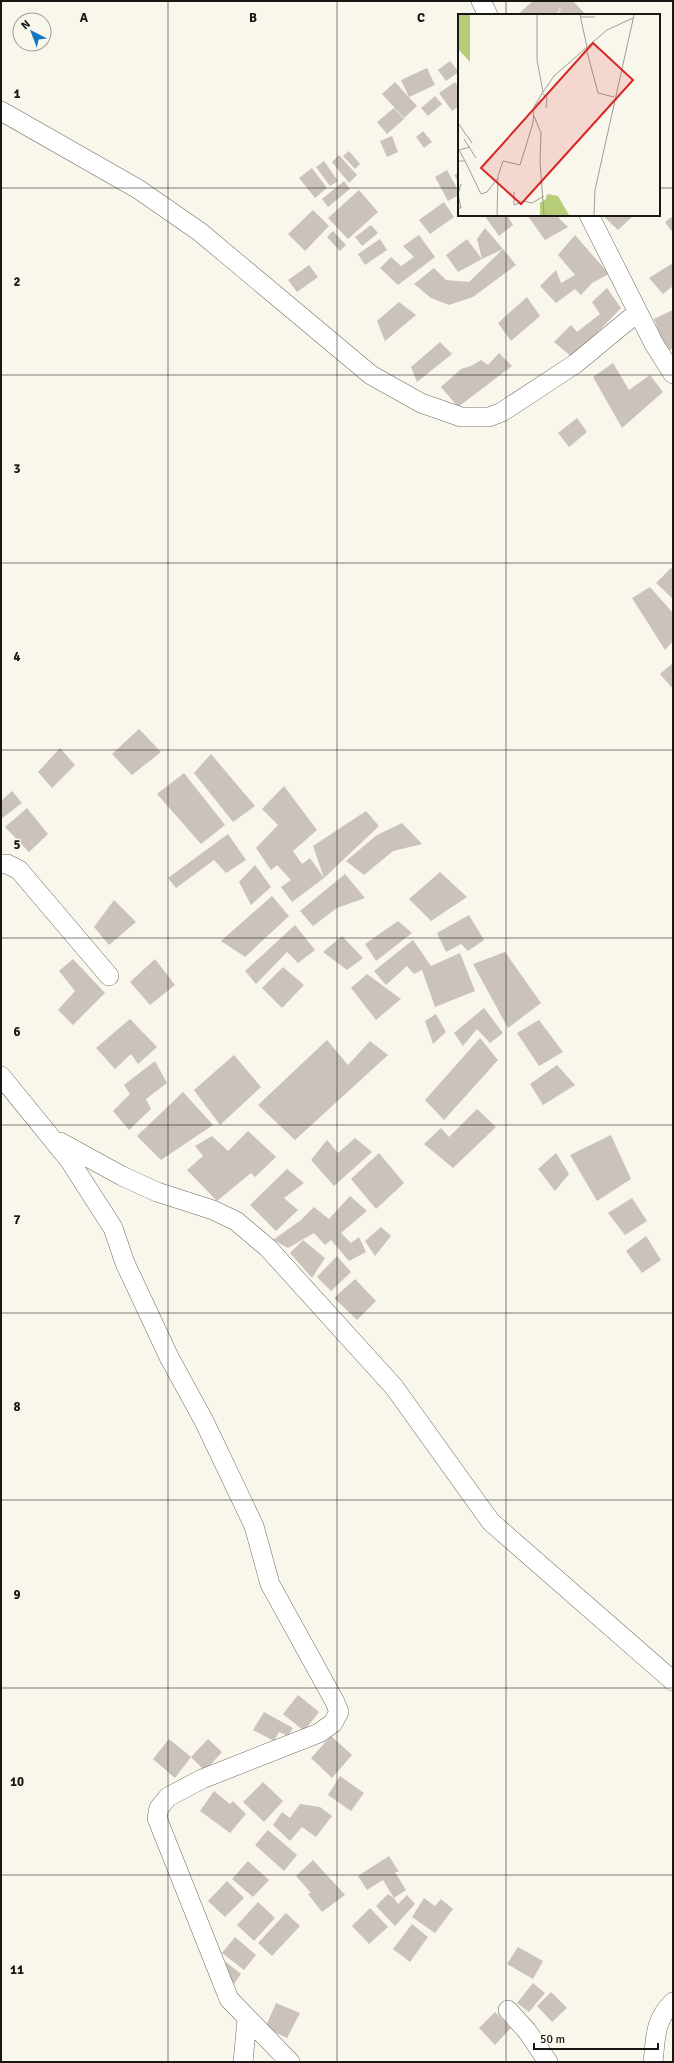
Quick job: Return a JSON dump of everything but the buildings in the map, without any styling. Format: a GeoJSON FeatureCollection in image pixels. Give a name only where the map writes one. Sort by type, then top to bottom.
{"type":"FeatureCollection","features":[{"type":"Feature","properties":{"kind":"street"},"geometry":{"type":"LineString","coordinates":[[481,1],[488,14]]}},
{"type":"Feature","properties":{"kind":"street"},"geometry":{"type":"LineString","coordinates":[[1,111],[138,189],[200,232],[371,375],[422,403],[461,417],[489,417],[502,412],[576,364],[638,312]]}},
{"type":"Feature","properties":{"kind":"street"},"geometry":{"type":"LineString","coordinates":[[590,216],[638,312],[673,374]]}},
{"type":"Feature","properties":{"kind":"street"},"geometry":{"type":"LineString","coordinates":[[1,864],[7,864],[19,870],[108,976]]}},
{"type":"Feature","properties":{"kind":"street"},"geometry":{"type":"LineString","coordinates":[[1,1076],[70,1161],[113,1228],[125,1263],[166,1350],[204,1421],[254,1526],[270,1584],[335,1702],[339,1712],[333,1723],[319,1733],[202,1779],[168,1797],[159,1808],[157,1818],[229,1999],[290,2062]]}},
{"type":"Feature","properties":{"kind":"street"},"geometry":{"type":"LineString","coordinates":[[47,1134],[94,1162],[122,1176],[157,1192],[213,1210],[236,1222],[268,1248],[394,1388],[491,1522],[673,1681]]}},
{"type":"Feature","properties":{"kind":"street"},"geometry":{"type":"LineString","coordinates":[[654,2062],[656,2029],[665,2010],[673,2002]]}},
{"type":"Feature","properties":{"kind":"street"},"geometry":{"type":"LineString","coordinates":[[508,2010],[527,2031],[548,2062]]}},
{"type":"Feature","properties":{"kind":"street"},"geometry":{"type":"LineString","coordinates":[[243,2062],[247,2019]]}}]}
